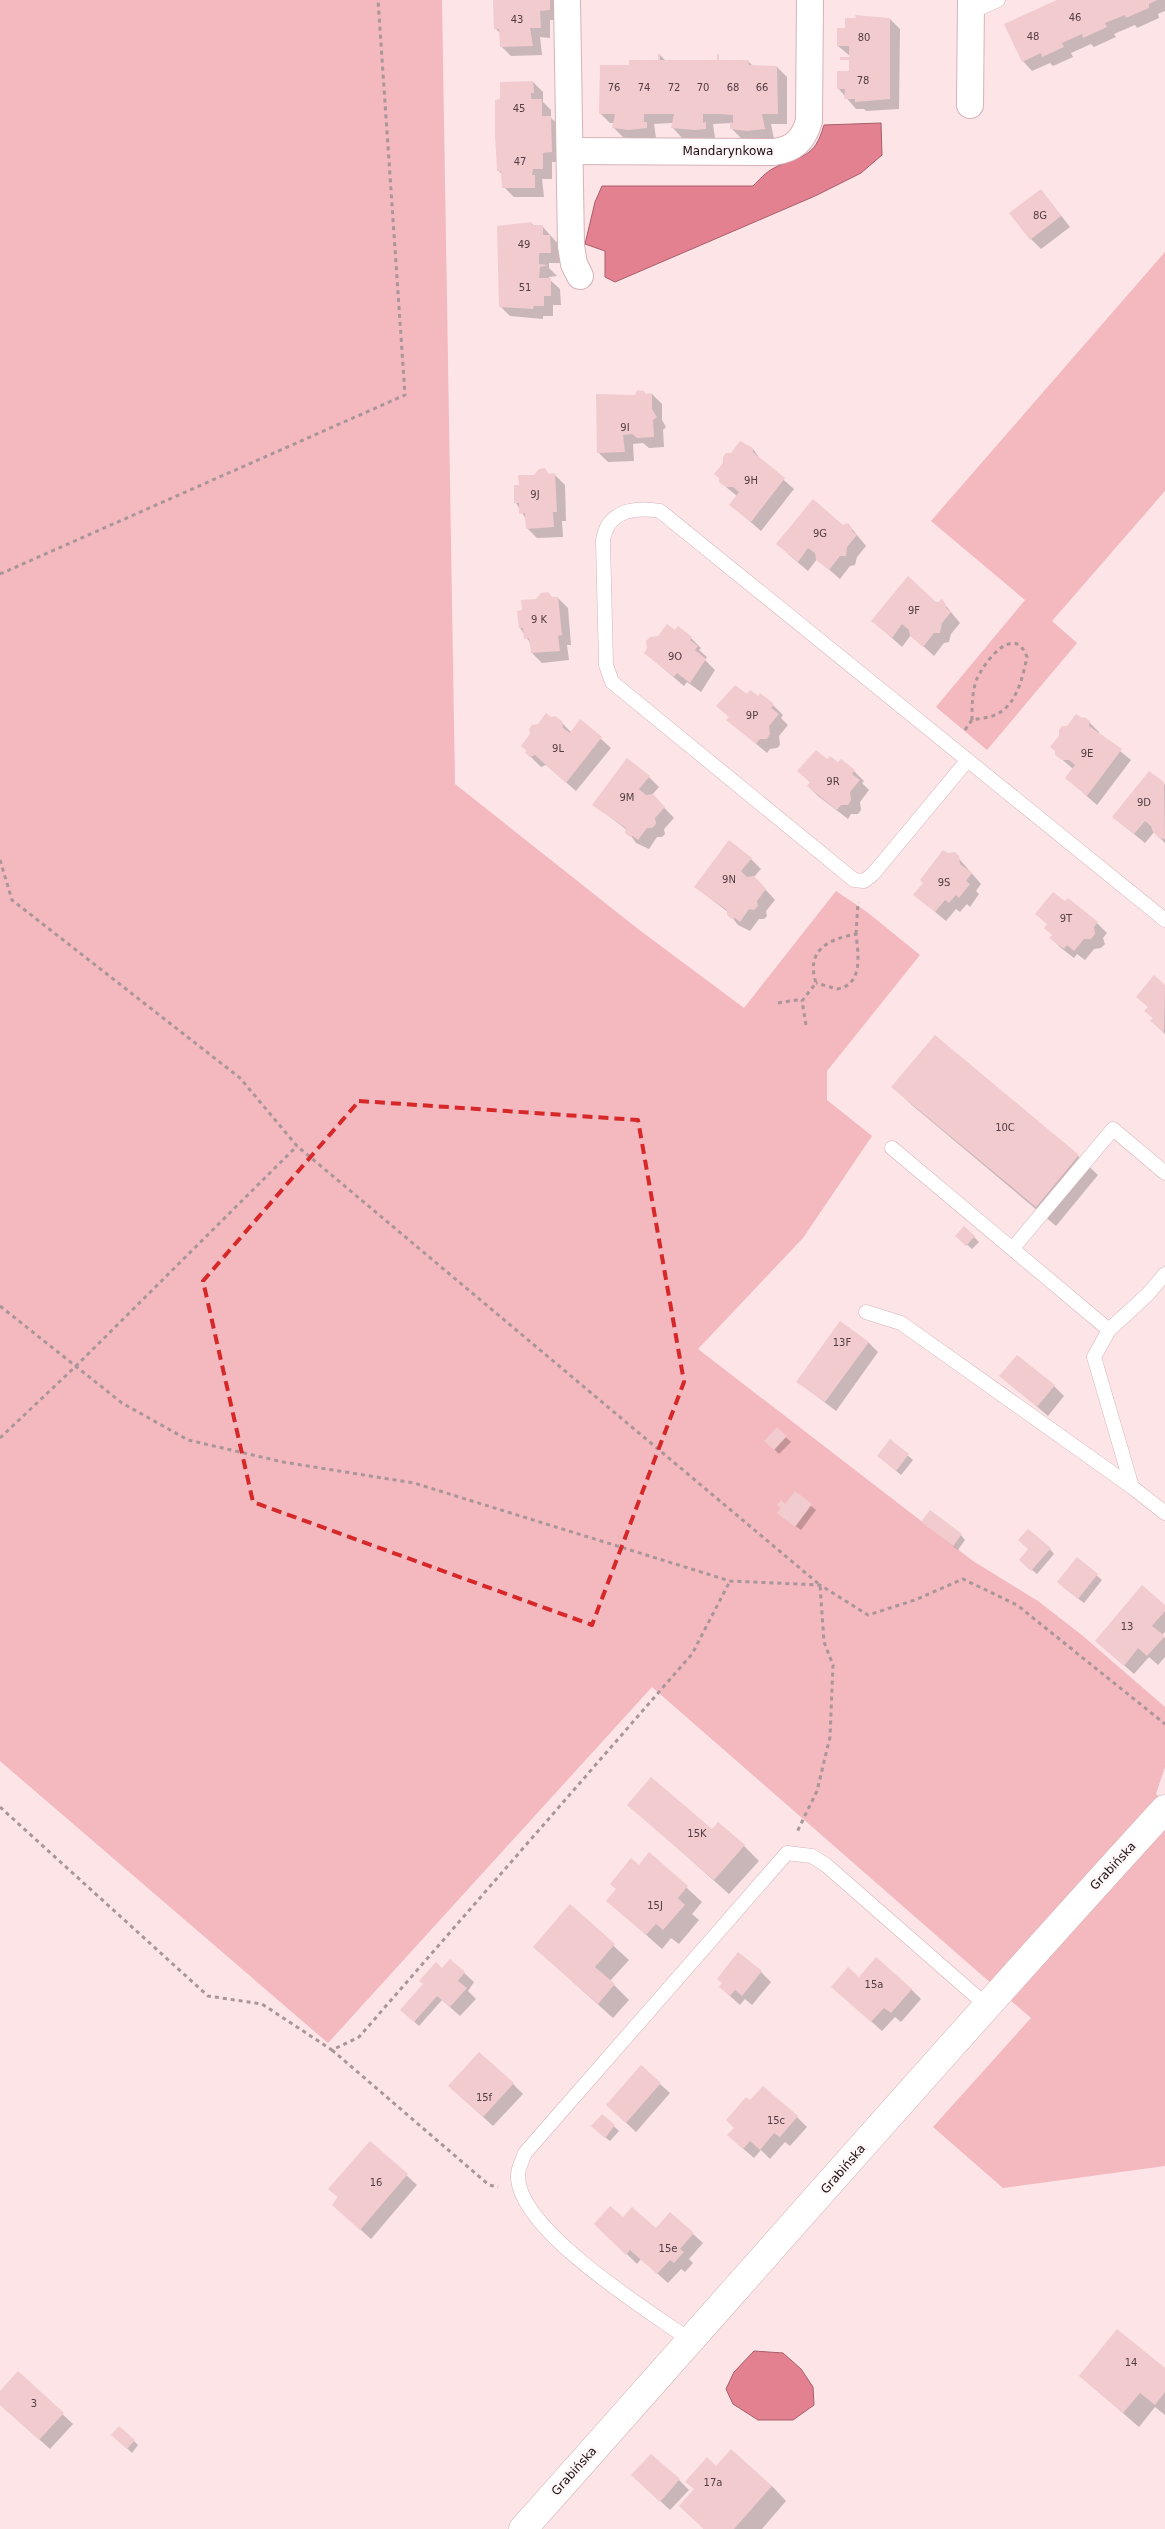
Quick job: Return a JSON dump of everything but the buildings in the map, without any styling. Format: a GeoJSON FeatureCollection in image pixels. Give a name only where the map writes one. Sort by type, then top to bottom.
{"type":"FeatureCollection","features":[{"type":"Feature","properties":{"kind":"street"},"geometry":{"type":"LineString","coordinates":[[567,0],[571,246],[574,264],[580,276]]}},
{"type":"Feature","properties":{"kind":"street","name":"Mandarynkowa"},"geometry":{"type":"LineString","coordinates":[[570,151],[774,152],[786,150],[797,144],[806,134],[809,121],[810,0]]}},
{"type":"Feature","properties":{"kind":"street"},"geometry":{"type":"LineString","coordinates":[[970,105],[971,6]]}},
{"type":"Feature","properties":{"kind":"street","name":"Grabińska"},"geometry":{"type":"LineString","coordinates":[[523,2529],[986,2005],[1165,1809]]}},
{"type":"Feature","properties":{"kind":"lane"},"geometry":{"type":"LineString","coordinates":[[971,6],[998,0]]}},
{"type":"Feature","properties":{"kind":"lane"},"geometry":{"type":"LineString","coordinates":[[966,762],[873,874],[864,880],[854,880],[612,682],[606,665],[603,541],[608,525],[615,517],[627,511],[641,508],[660,511],[966,762],[1165,920]]}},
{"type":"Feature","properties":{"kind":"lane"},"geometry":{"type":"LineString","coordinates":[[1013,1248],[1113,1130],[1165,1173]]}},
{"type":"Feature","properties":{"kind":"lane"},"geometry":{"type":"LineString","coordinates":[[892,1148],[1109,1330]]}},
{"type":"Feature","properties":{"kind":"lane"},"geometry":{"type":"LineString","coordinates":[[1132,1487],[1094,1357],[1109,1330],[1148,1294],[1165,1274]]}},
{"type":"Feature","properties":{"kind":"lane"},"geometry":{"type":"LineString","coordinates":[[866,1312],[901,1323],[1132,1487],[1165,1513]]}},
{"type":"Feature","properties":{"kind":"lane"},"geometry":{"type":"LineString","coordinates":[[690,2340],[586,2267],[548,2230],[521,2191],[518,2174],[525,2153],[787,1853],[812,1856],[826,1865],[986,2005]]}},
{"type":"Feature","properties":{"kind":"path"},"geometry":{"type":"LineString","coordinates":[[0,574],[405,395],[378,0]]}},
{"type":"Feature","properties":{"kind":"path"},"geometry":{"type":"LineString","coordinates":[[960,737],[972,720],[974,690],[986,663],[1005,645],[1015,644],[1020,647],[1027,657],[1024,674],[1012,700],[1000,713],[972,720]]}},
{"type":"Feature","properties":{"kind":"path"},"geometry":{"type":"LineString","coordinates":[[0,860],[12,900],[240,1078],[297,1146],[820,1585],[868,1615],[915,1600],[964,1579],[1017,1605],[1165,1724]]}},
{"type":"Feature","properties":{"kind":"path"},"geometry":{"type":"LineString","coordinates":[[816,983],[837,989],[847,986],[853,979],[859,964],[856,915],[864,880]]}},
{"type":"Feature","properties":{"kind":"path"},"geometry":{"type":"LineString","coordinates":[[806,1025],[802,1001],[816,983],[814,970],[818,953],[822,946],[834,938],[856,934]]}},
{"type":"Feature","properties":{"kind":"path"},"geometry":{"type":"LineString","coordinates":[[778,1004],[796,1000],[802,1001]]}},
{"type":"Feature","properties":{"kind":"path"},"geometry":{"type":"LineString","coordinates":[[0,1438],[76,1366],[297,1146]]}},
{"type":"Feature","properties":{"kind":"path"},"geometry":{"type":"LineString","coordinates":[[0,1306],[122,1403],[188,1440],[283,1462],[414,1484],[730,1581],[820,1585]]}},
{"type":"Feature","properties":{"kind":"path"},"geometry":{"type":"LineString","coordinates":[[332,2050],[359,2037],[686,1662],[730,1581]]}},
{"type":"Feature","properties":{"kind":"path"},"geometry":{"type":"LineString","coordinates":[[787,1853],[817,1791],[830,1737],[833,1665],[824,1642],[820,1585]]}},
{"type":"Feature","properties":{"kind":"path"},"geometry":{"type":"LineString","coordinates":[[0,1807],[208,1996],[262,2004],[332,2050],[489,2185],[521,2191]]}},
{"type":"Feature","properties":{"kind":"highlighted area"},"geometry":{"type":"Polygon","coordinates":[[[359,1101],[638,1120],[684,1382],[592,1625],[253,1502],[203,1281],[359,1101]]]}},
{"type":"Feature","properties":{"kind":"shaded area"},"geometry":{"type":"Polygon","coordinates":[[[0,0],[442,0],[455,784],[638,929],[744,1008],[836,891],[867,912],[920,955],[827,1071],[827,1100],[872,1136],[803,1238],[698,1349],[973,1561],[1038,1601],[1083,1636],[1165,1707],[1165,1767],[1156,1794],[1165,1802],[1165,2166],[1003,2188],[933,2127],[1031,2018],[652,1687],[328,2043],[0,1761],[0,0]]]}},
{"type":"Feature","properties":{"kind":"shaded area"},"geometry":{"type":"Polygon","coordinates":[[[881,123],[882,155],[861,173],[815,196],[615,282],[605,277],[605,251],[585,244],[595,202],[602,186],[753,186],[771,170],[811,150],[816,145],[824,125],[881,123]]]}},
{"type":"Feature","properties":{"kind":"shaded area"},"geometry":{"type":"Polygon","coordinates":[[[1165,252],[1165,491],[1052,621],[1077,643],[987,750],[936,707],[1025,600],[931,521],[1165,252]]]}},
{"type":"Feature","properties":{"kind":"shaded area"},"geometry":{"type":"Polygon","coordinates":[[[754,2351],[783,2353],[801,2369],[813,2387],[814,2405],[793,2420],[758,2420],[733,2404],[726,2389],[734,2372],[754,2351]]]}}]}
